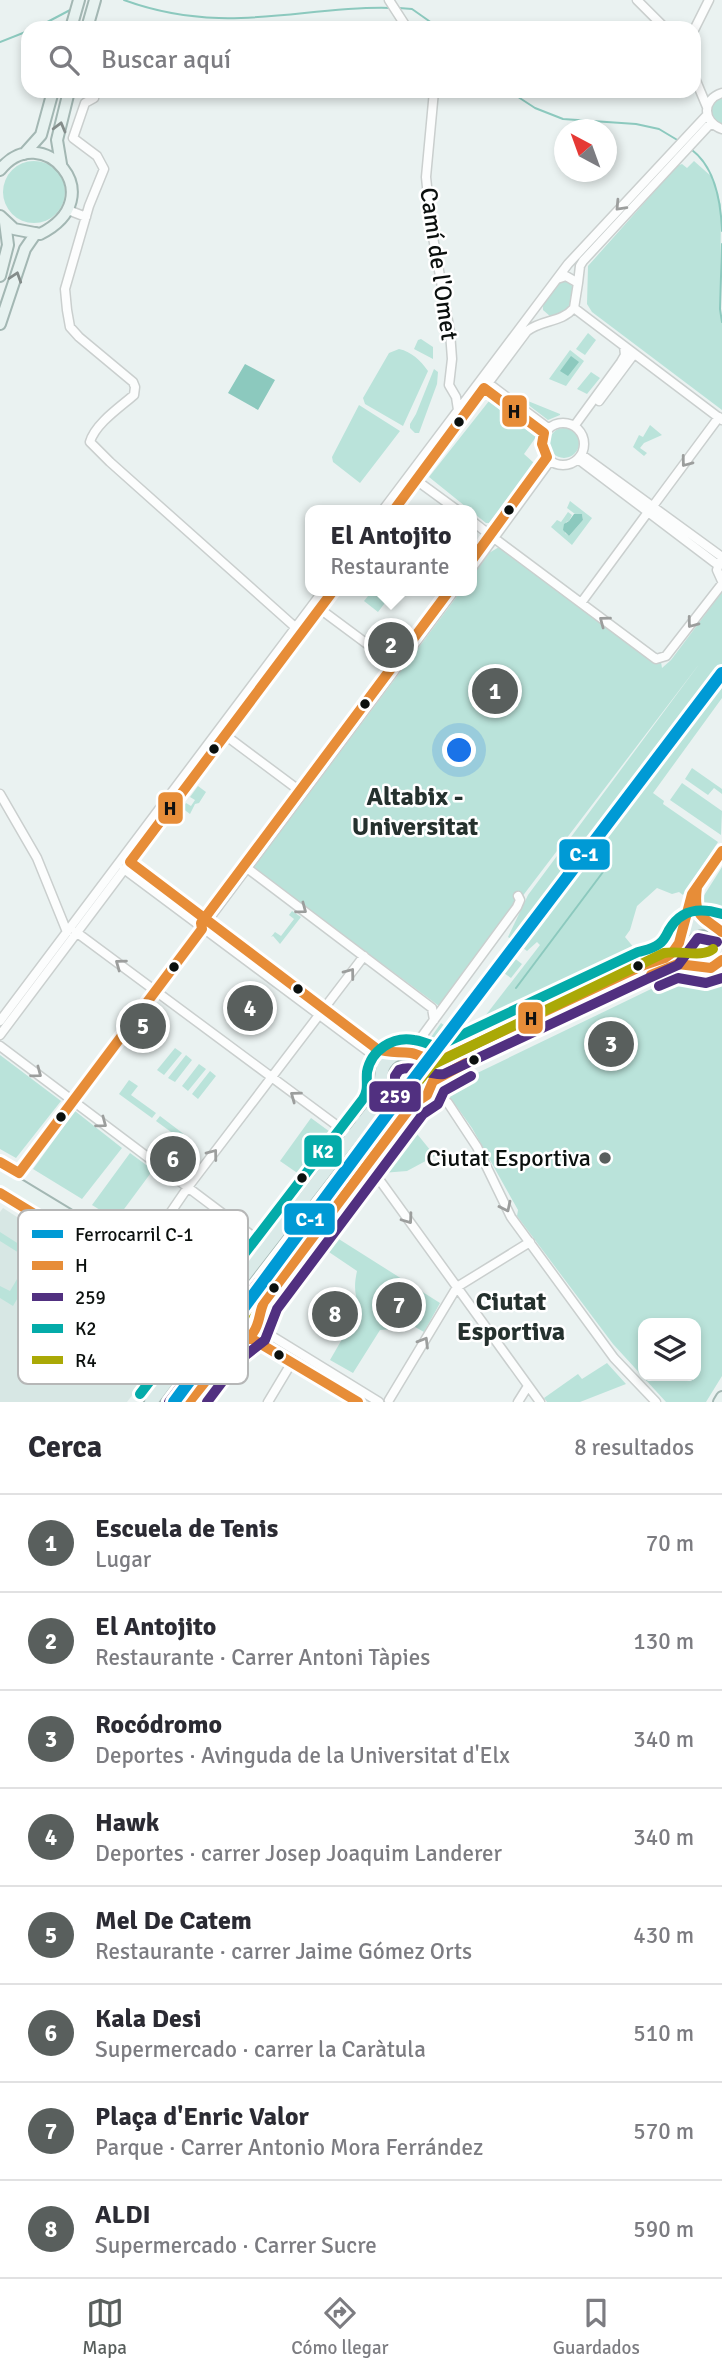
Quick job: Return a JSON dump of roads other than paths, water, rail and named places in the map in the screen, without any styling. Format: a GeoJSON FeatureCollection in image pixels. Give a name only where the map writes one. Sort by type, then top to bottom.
{"type":"FeatureCollection","features":[{"type":"Feature","properties":{"kind":"highway"},"geometry":{"type":"LineString","coordinates":[[414,1104],[395,1102],[383,1088],[381,1079],[386,1063],[401,1054],[415,1054],[424,1059],[439,1061],[644,965],[665,958],[696,923],[707,923],[721,930]]}},
{"type":"Feature","properties":{"kind":"highway"},"geometry":{"type":"LineString","coordinates":[[682,937],[682,957],[690,966]]}},
{"type":"Feature","properties":{"kind":"highway"},"geometry":{"type":"LineString","coordinates":[[248,1332],[255,1326],[264,1302],[414,1104],[427,1095],[433,1081],[669,966],[682,964],[699,970],[708,969],[722,960]]}},
{"type":"Feature","properties":{"kind":"highway"},"geometry":{"type":"LineString","coordinates":[[424,1059],[431,1068],[433,1081]]}},
{"type":"Feature","properties":{"kind":"highway"},"geometry":{"type":"LineString","coordinates":[[248,1271],[375,1107],[383,1088]]}},
{"type":"Feature","properties":{"kind":"highway"},"geometry":{"type":"LineString","coordinates":[[362,1122],[368,1120],[379,1123],[386,1141]]}},
{"type":"Feature","properties":{"kind":"highway"},"geometry":{"type":"LineString","coordinates":[[248,1299],[251,1301],[255,1326]]}},
{"type":"Feature","properties":{"kind":"highway"},"geometry":{"type":"LineString","coordinates":[[150,1402],[163,1384]]}},
{"type":"Feature","properties":{"kind":"highway"},"geometry":{"type":"LineString","coordinates":[[189,1402],[203,1384]]}},
{"type":"Feature","properties":{"kind":"main road"},"geometry":{"type":"LineString","coordinates":[[73,21],[79,0]]}},
{"type":"Feature","properties":{"kind":"main road"},"geometry":{"type":"LineString","coordinates":[[89,21],[95,0]]}},
{"type":"Feature","properties":{"kind":"main road"},"geometry":{"type":"LineString","coordinates":[[0,170],[6,163],[24,154],[41,135],[51,98]]}},
{"type":"Feature","properties":{"kind":"main road"},"geometry":{"type":"LineString","coordinates":[[61,164],[57,140],[67,98]]}},
{"type":"Feature","properties":{"kind":"main road"},"geometry":{"type":"LineString","coordinates":[[2,219],[14,229],[36,233],[51,229],[68,210],[73,194],[68,175],[61,164],[53,158],[37,153],[24,154]]}},
{"type":"Feature","properties":{"kind":"main road"},"geometry":{"type":"LineString","coordinates":[[0,276],[8,245],[2,219]]}},
{"type":"Feature","properties":{"kind":"main road"},"geometry":{"type":"LineString","coordinates":[[0,324],[25,249],[36,233]]}},
{"type":"Feature","properties":{"kind":"main road"},"geometry":{"type":"LineString","coordinates":[[0,1172],[62,1210]]}},
{"type":"Feature","properties":{"kind":"main road"},"geometry":{"type":"LineString","coordinates":[[0,1183],[44,1210]]}},
{"type":"Feature","properties":{"kind":"street"},"geometry":{"type":"LineString","coordinates":[[388,0],[402,21]]}},
{"type":"Feature","properties":{"kind":"street"},"geometry":{"type":"LineString","coordinates":[[637,0],[658,21]]}},
{"type":"Feature","properties":{"kind":"street"},"geometry":{"type":"LineString","coordinates":[[698,21],[709,0]]}},
{"type":"Feature","properties":{"kind":"street"},"geometry":{"type":"LineString","coordinates":[[398,505],[527,331],[541,322],[560,319],[574,308],[583,261],[708,115],[712,97],[722,93]]}},
{"type":"Feature","properties":{"kind":"street"},"geometry":{"type":"LineString","coordinates":[[701,96],[708,115],[722,129]]}},
{"type":"Feature","properties":{"kind":"street"},"geometry":{"type":"LineString","coordinates":[[94,98],[85,103],[72,138],[97,156],[103,169],[65,289],[71,327],[135,387],[134,395],[98,428],[90,442],[110,463],[295,627]]}},
{"type":"Feature","properties":{"kind":"street","name":"Camí de l'Omet"},"geometry":{"type":"LineString","coordinates":[[433,98],[426,177],[431,226],[450,332],[452,359],[449,386],[458,410]]}},
{"type":"Feature","properties":{"kind":"street"},"geometry":{"type":"LineString","coordinates":[[387,505],[584,245],[670,160]]}},
{"type":"Feature","properties":{"kind":"street"},"geometry":{"type":"LineString","coordinates":[[68,210],[86,218]]}},
{"type":"Feature","properties":{"kind":"street"},"geometry":{"type":"LineString","coordinates":[[557,279],[566,276],[578,283]]}},
{"type":"Feature","properties":{"kind":"street"},"geometry":{"type":"LineString","coordinates":[[539,304],[540,310],[550,321]]}},
{"type":"Feature","properties":{"kind":"street"},"geometry":{"type":"LineString","coordinates":[[574,308],[720,418],[581,603]]}},
{"type":"Feature","properties":{"kind":"street"},"geometry":{"type":"LineString","coordinates":[[577,427],[621,362],[625,355],[624,346]]}},
{"type":"Feature","properties":{"kind":"street"},"geometry":{"type":"LineString","coordinates":[[577,427],[634,354]]}},
{"type":"Feature","properties":{"kind":"street"},"geometry":{"type":"LineString","coordinates":[[625,366],[642,359]]}},
{"type":"Feature","properties":{"kind":"street"},"geometry":{"type":"LineString","coordinates":[[486,386],[546,431]]}},
{"type":"Feature","properties":{"kind":"street"},"geometry":{"type":"LineString","coordinates":[[454,394],[465,396],[471,393]]}},
{"type":"Feature","properties":{"kind":"street"},"geometry":{"type":"LineString","coordinates":[[561,422],[577,427],[585,442],[580,457],[562,465],[548,459],[542,444],[546,431],[561,422]]}},
{"type":"Feature","properties":{"kind":"street"},"geometry":{"type":"LineString","coordinates":[[477,526],[656,659],[666,656],[722,582],[717,575],[721,561],[580,457]]}},
{"type":"Feature","properties":{"kind":"street"},"geometry":{"type":"LineString","coordinates":[[477,559],[548,459]]}},
{"type":"Feature","properties":{"kind":"street"},"geometry":{"type":"LineString","coordinates":[[416,480],[450,505]]}},
{"type":"Feature","properties":{"kind":"street"},"geometry":{"type":"LineString","coordinates":[[477,553],[492,537]]}},
{"type":"Feature","properties":{"kind":"street"},"geometry":{"type":"LineString","coordinates":[[0,1035],[71,932],[319,596]]}},
{"type":"Feature","properties":{"kind":"street"},"geometry":{"type":"LineString","coordinates":[[0,1021],[127,866],[329,596]]}},
{"type":"Feature","properties":{"kind":"street"},"geometry":{"type":"LineString","coordinates":[[19,1173],[445,596]]}},
{"type":"Feature","properties":{"kind":"street"},"geometry":{"type":"LineString","coordinates":[[204,923],[450,596]]}},
{"type":"Feature","properties":{"kind":"street"},"geometry":{"type":"LineString","coordinates":[[320,609],[394,664]]}},
{"type":"Feature","properties":{"kind":"street"},"geometry":{"type":"LineString","coordinates":[[225,735],[300,791]]}},
{"type":"Feature","properties":{"kind":"street"},"geometry":{"type":"LineString","coordinates":[[0,794],[37,858],[71,932],[156,990],[270,1078],[351,1136]]}},
{"type":"Feature","properties":{"kind":"street"},"geometry":{"type":"LineString","coordinates":[[682,937],[689,903],[722,851]]}},
{"type":"Feature","properties":{"kind":"street"},"geometry":{"type":"LineString","coordinates":[[127,866],[321,1011],[377,1049],[401,1054],[417,1043],[443,1009],[517,907],[520,900],[518,895]]}},
{"type":"Feature","properties":{"kind":"street"},"geometry":{"type":"LineString","coordinates":[[247,868],[432,1008],[443,1009]]}},
{"type":"Feature","properties":{"kind":"street"},"geometry":{"type":"LineString","coordinates":[[697,887],[696,909],[707,923]]}},
{"type":"Feature","properties":{"kind":"street"},"geometry":{"type":"LineString","coordinates":[[172,1210],[363,956]]}},
{"type":"Feature","properties":{"kind":"street"},"geometry":{"type":"LineString","coordinates":[[424,1059],[422,1040],[432,1022],[432,1008]]}},
{"type":"Feature","properties":{"kind":"street"},"geometry":{"type":"LineString","coordinates":[[321,1011],[373,1055],[383,1069]]}},
{"type":"Feature","properties":{"kind":"street"},"geometry":{"type":"LineString","coordinates":[[0,1046],[218,1210]]}},
{"type":"Feature","properties":{"kind":"street"},"geometry":{"type":"LineString","coordinates":[[427,1095],[448,1103],[477,1147],[511,1217],[614,1357],[656,1402]]}},
{"type":"Feature","properties":{"kind":"street"},"geometry":{"type":"LineString","coordinates":[[368,1164],[540,1402]]}},
{"type":"Feature","properties":{"kind":"street"},"geometry":{"type":"LineString","coordinates":[[248,1233],[267,1247]]}},
{"type":"Feature","properties":{"kind":"street"},"geometry":{"type":"LineString","coordinates":[[389,1400],[457,1287],[530,1242]]}},
{"type":"Feature","properties":{"kind":"street"},"geometry":{"type":"LineString","coordinates":[[255,1326],[292,1362],[358,1402]]}},
{"type":"Feature","properties":{"kind":"street"},"geometry":{"type":"LineString","coordinates":[[255,1326],[379,1402]]}},
{"type":"Feature","properties":{"kind":"street"},"geometry":{"type":"LineString","coordinates":[[268,1402],[292,1362]]}},
{"type":"Feature","properties":{"kind":"street"},"geometry":{"type":"LineString","coordinates":[[518,1402],[528,1386]]}},
{"type":"Feature","properties":{"kind":"waterway"},"geometry":{"type":"LineString","coordinates":[[124,0],[171,13],[219,18],[390,8]]}},
{"type":"Feature","properties":{"kind":"waterway"},"geometry":{"type":"LineString","coordinates":[[399,8],[412,9],[429,21]]}},
{"type":"Feature","properties":{"kind":"waterway"},"geometry":{"type":"LineString","coordinates":[[49,21],[72,9]]}},
{"type":"Feature","properties":{"kind":"waterway"},"geometry":{"type":"LineString","coordinates":[[0,42],[21,34]]}},
{"type":"Feature","properties":{"kind":"waterway"},"geometry":{"type":"LineString","coordinates":[[520,98],[535,108],[563,119],[636,124],[659,129],[679,141]]}},
{"type":"Feature","properties":{"kind":"waterway"},"geometry":{"type":"LineString","coordinates":[[692,150],[707,166],[712,176],[722,231]]}},
{"type":"Feature","properties":{"kind":"waterway"},"geometry":{"type":"LineString","coordinates":[[722,244],[722,322]]}},
{"type":"Feature","properties":{"kind":"waterway"},"geometry":{"type":"LineString","coordinates":[[516,988],[603,872]]}},
{"type":"Feature","properties":{"kind":"rail line","name":"C-1"},"geometry":{"type":"LineString","coordinates":[[248,1302],[722,673]]}},
{"type":"Feature","properties":{"kind":"rail line","name":"C-1"},"geometry":{"type":"LineString","coordinates":[[174,1402],[187,1384]]}},
{"type":"Feature","properties":{"kind":"place","name":"El Antojito"},"geometry":{"type":"Point","coordinates":[391,645]}},
{"type":"Feature","properties":{"kind":"place","name":"Escuela de Tenis"},"geometry":{"type":"Point","coordinates":[495,691]}},
{"type":"Feature","properties":{"kind":"place","name":"Hawk"},"geometry":{"type":"Point","coordinates":[250,1008]}},
{"type":"Feature","properties":{"kind":"place","name":"Mel De Catem"},"geometry":{"type":"Point","coordinates":[143,1026]}},
{"type":"Feature","properties":{"kind":"place","name":"Rocódromo"},"geometry":{"type":"Point","coordinates":[611,1044]}},
{"type":"Feature","properties":{"kind":"place","name":"Ciutat Esportiva"},"geometry":{"type":"Point","coordinates":[605,1158]}},
{"type":"Feature","properties":{"kind":"place","name":"Kala Desi"},"geometry":{"type":"Point","coordinates":[173,1159]}},
{"type":"Feature","properties":{"kind":"place","name":"Plaça d'Enric Valor"},"geometry":{"type":"Point","coordinates":[399,1305]}},
{"type":"Feature","properties":{"kind":"place","name":"ALDI"},"geometry":{"type":"Point","coordinates":[335,1314]}},
{"type":"Feature","properties":{"kind":"district","name":"Altabix - Universitat"},"geometry":{"type":"Point","coordinates":[415,811]}},
{"type":"Feature","properties":{"kind":"district","name":"Ciutat Esportiva"},"geometry":{"type":"Point","coordinates":[511,1316]}}]}
